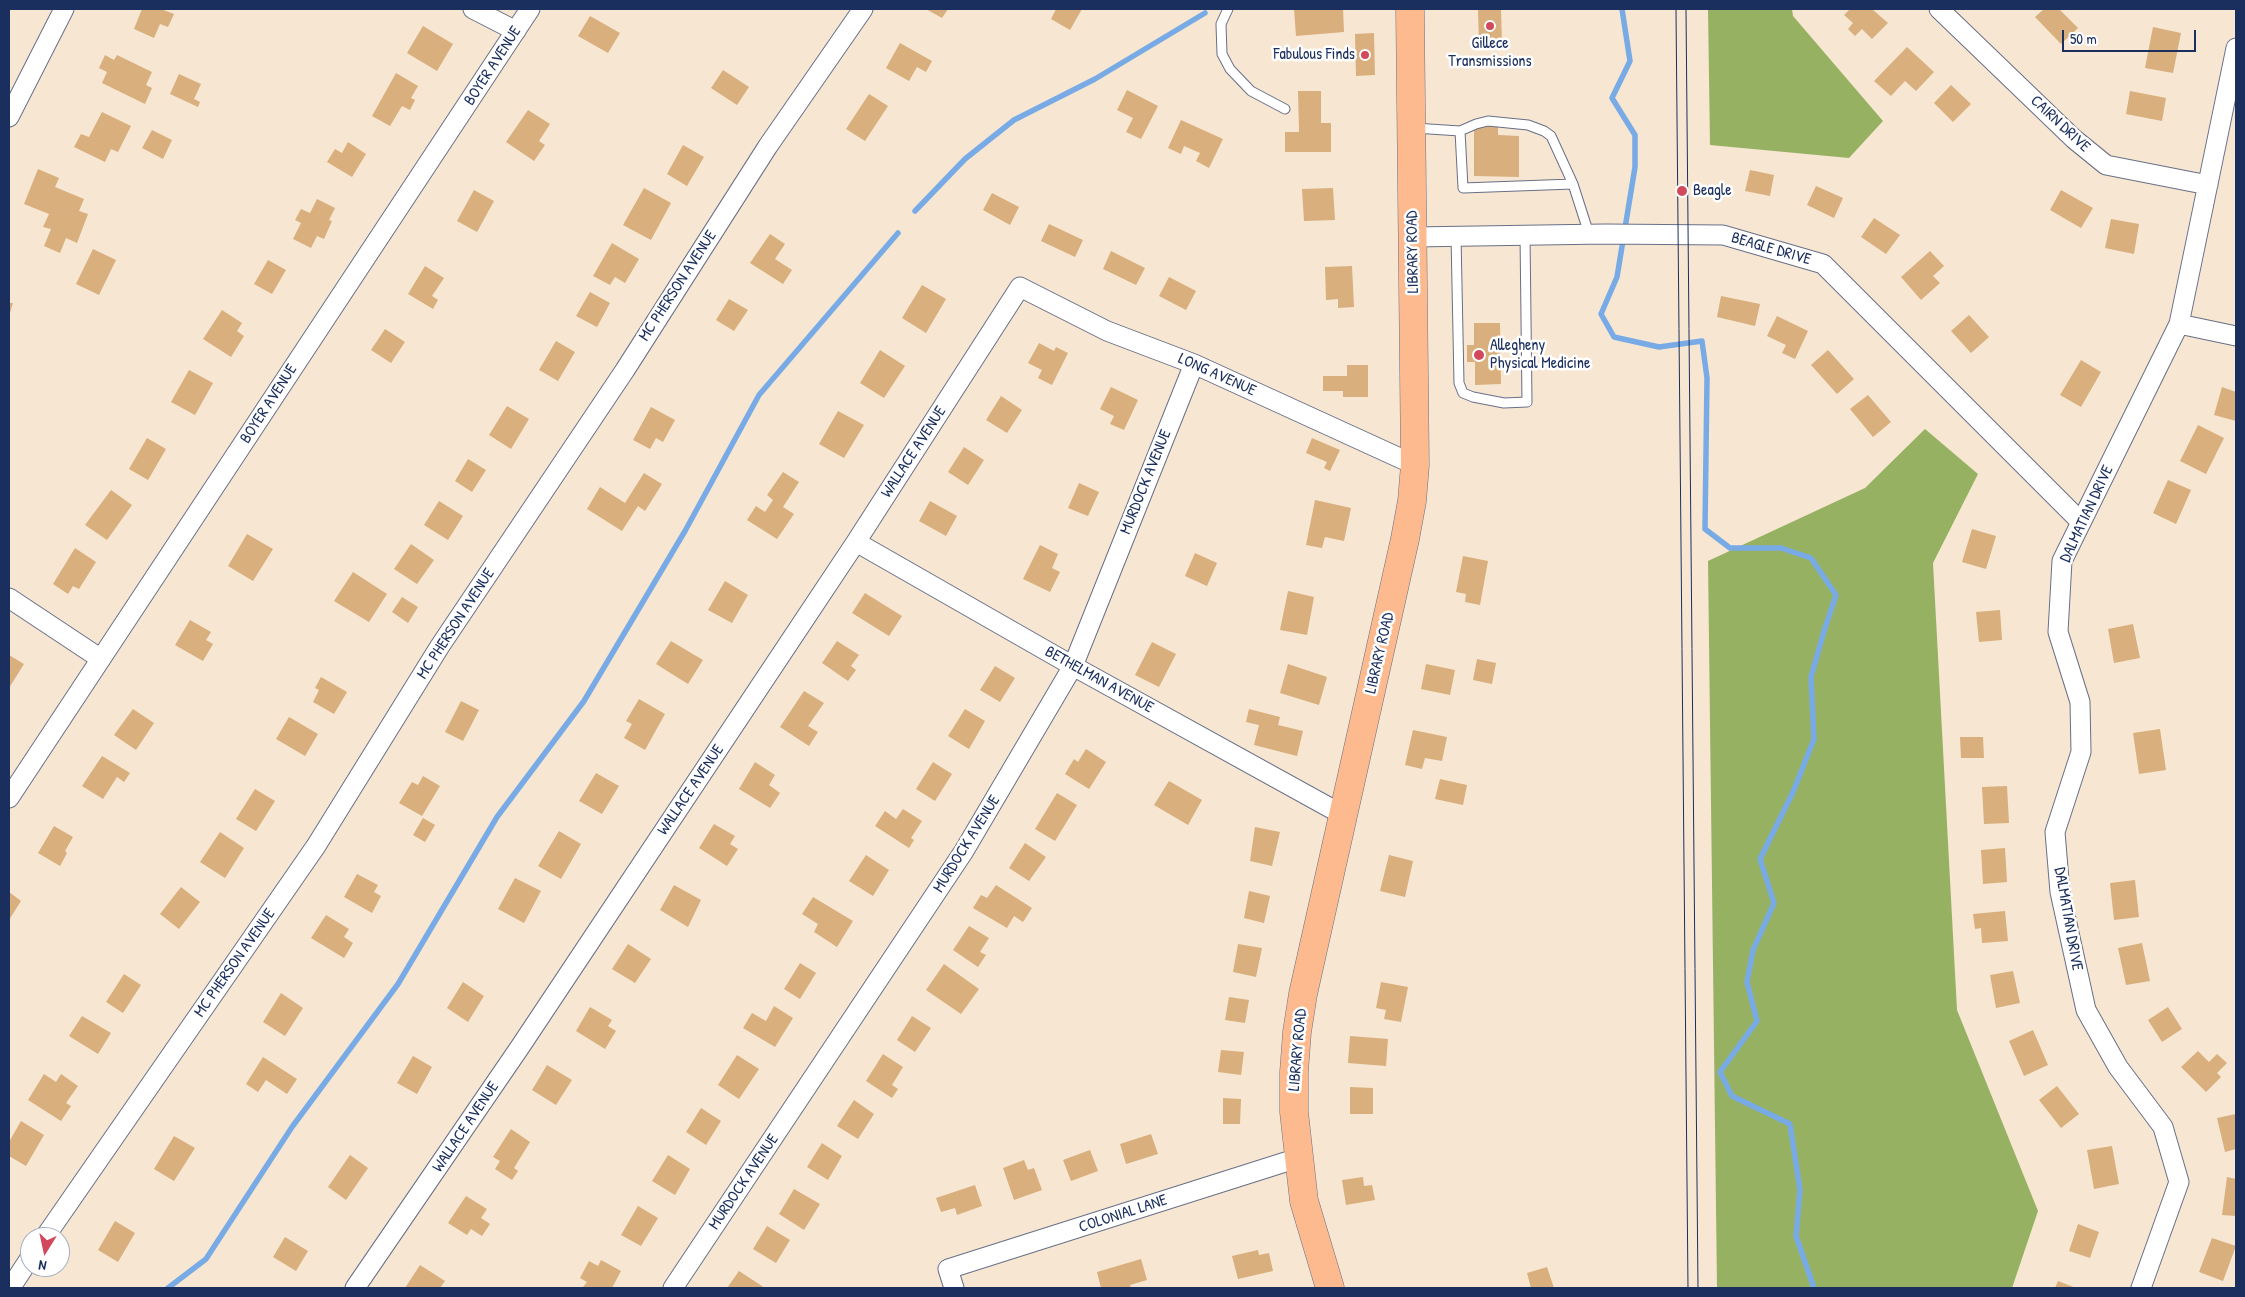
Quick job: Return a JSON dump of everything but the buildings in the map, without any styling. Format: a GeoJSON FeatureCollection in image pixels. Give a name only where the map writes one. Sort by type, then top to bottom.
{"type":"FeatureCollection","features":[{"type":"Feature","properties":{"kind":"main road","name":"LIBRARY ROAD"},"geometry":{"type":"LineString","coordinates":[[1330,1288],[1304,1201],[1298,1158],[1294,1092],[1297,1032],[1412,500],[1415,464],[1410,9]]}},
{"type":"Feature","properties":{"kind":"street"},"geometry":{"type":"LineString","coordinates":[[9,117],[64,9]]}},
{"type":"Feature","properties":{"kind":"street"},"geometry":{"type":"LineString","coordinates":[[473,9],[516,31]]}},
{"type":"Feature","properties":{"kind":"street","name":"BOYER AVENUE"},"geometry":{"type":"LineString","coordinates":[[9,798],[530,9]]}},
{"type":"Feature","properties":{"kind":"street","name":"MC PHERSON AVENUE"},"geometry":{"type":"LineString","coordinates":[[52,1227],[316,846],[440,646],[625,370],[770,142],[863,9]]}},
{"type":"Feature","properties":{"kind":"street","name":"CAIRN DRIVE"},"geometry":{"type":"LineString","coordinates":[[1939,9],[2074,139],[2106,165],[2208,185]]}},
{"type":"Feature","properties":{"kind":"street","name":"DALMATIAN DRIVE"},"geometry":{"type":"LineString","coordinates":[[2141,1288],[2179,1182],[2163,1127],[2118,1067],[2086,1010],[2060,892],[2055,832],[2081,752],[2080,702],[2058,632],[2062,561],[2179,324],[2236,48]]}},
{"type":"Feature","properties":{"kind":"street","name":"BEAGLE DRIVE"},"geometry":{"type":"LineString","coordinates":[[1413,237],[1597,234],[1723,235],[1823,264],[2081,522]]}},
{"type":"Feature","properties":{"kind":"street","name":"LONG AVENUE"},"geometry":{"type":"LineString","coordinates":[[1020,287],[1107,331],[1194,364],[1415,464]]}},
{"type":"Feature","properties":{"kind":"street","name":"WALLACE AVENUE"},"geometry":{"type":"LineString","coordinates":[[355,1288],[520,1047],[856,542],[1020,287]]}},
{"type":"Feature","properties":{"kind":"street"},"geometry":{"type":"LineString","coordinates":[[2179,324],[2236,336]]}},
{"type":"Feature","properties":{"kind":"street","name":"MURDOCK AVENUE"},"geometry":{"type":"LineString","coordinates":[[673,1288],[964,851],[1072,666],[1194,364]]}},
{"type":"Feature","properties":{"kind":"street","name":"BETHELMAN AVENUE"},"geometry":{"type":"LineString","coordinates":[[856,542],[1072,666],[1343,815]]}},
{"type":"Feature","properties":{"kind":"street"},"geometry":{"type":"LineString","coordinates":[[9,598],[101,659]]}},
{"type":"Feature","properties":{"kind":"street","name":"COLONIAL LANE"},"geometry":{"type":"LineString","coordinates":[[954,1288],[948,1269],[1298,1158]]}},
{"type":"Feature","properties":{"kind":"street"},"geometry":{"type":"LineString","coordinates":[[12,1284],[20,1272]]}},
{"type":"Feature","properties":{"kind":"lane"},"geometry":{"type":"LineString","coordinates":[[1228,9],[1221,24],[1222,54],[1230,69],[1251,90],[1285,109]]}},
{"type":"Feature","properties":{"kind":"lane"},"geometry":{"type":"LineString","coordinates":[[1412,128],[1460,131],[1488,121],[1528,125],[1544,131],[1556,144],[1597,234]]}},
{"type":"Feature","properties":{"kind":"lane"},"geometry":{"type":"LineString","coordinates":[[1460,131],[1463,188],[1573,184]]}},
{"type":"Feature","properties":{"kind":"lane"},"geometry":{"type":"LineString","coordinates":[[1456,236],[1459,383],[1462,393],[1504,403],[1527,402],[1525,235]]}},
{"type":"Feature","properties":{"kind":"green space"},"geometry":{"type":"Polygon","coordinates":[[[1708,9],[1792,9],[1793,16],[1883,121],[1849,158],[1710,145],[1708,9]]]}},
{"type":"Feature","properties":{"kind":"green space"},"geometry":{"type":"Polygon","coordinates":[[[1925,429],[1978,474],[1933,563],[1957,1010],[2038,1211],[2012,1288],[1717,1288],[1708,561],[1865,488],[1925,429]]]}},
{"type":"Feature","properties":{"kind":"waterway"},"geometry":{"type":"LineString","coordinates":[[1622,9],[1630,61],[1612,98],[1635,135],[1635,167],[1617,277],[1601,314],[1614,337],[1659,347],[1702,341],[1707,378],[1705,529],[1730,548],[1781,548],[1811,558],[1836,595],[1811,677],[1814,739],[1793,792],[1760,859],[1774,903],[1753,950],[1747,982],[1757,1021],[1720,1072],[1732,1096],[1790,1124],[1800,1190],[1796,1236],[1814,1288]]}},
{"type":"Feature","properties":{"kind":"waterway"},"geometry":{"type":"LineString","coordinates":[[915,211],[965,159],[1014,120],[1095,79],[1205,13]]}},
{"type":"Feature","properties":{"kind":"waterway"},"geometry":{"type":"LineString","coordinates":[[168,1288],[206,1259],[292,1127],[398,984],[497,817],[584,701],[685,531],[759,395],[898,233]]}},
{"type":"Feature","properties":{"kind":"tram line"},"geometry":{"type":"LineString","coordinates":[[1676,9],[1688,1288]]}},
{"type":"Feature","properties":{"kind":"tram line"},"geometry":{"type":"LineString","coordinates":[[1686,9],[1698,1288]]}},
{"type":"Feature","properties":{"kind":"place","name":"Gillece Transmissions"},"geometry":{"type":"Point","coordinates":[1490,26]}},
{"type":"Feature","properties":{"kind":"place","name":"Fabulous Finds"},"geometry":{"type":"Point","coordinates":[1365,55]}},
{"type":"Feature","properties":{"kind":"place","name":"Beagle"},"geometry":{"type":"Point","coordinates":[1682,191]}},
{"type":"Feature","properties":{"kind":"place","name":"Allegheny Physical Medicine"},"geometry":{"type":"Point","coordinates":[1479,355]}}]}
